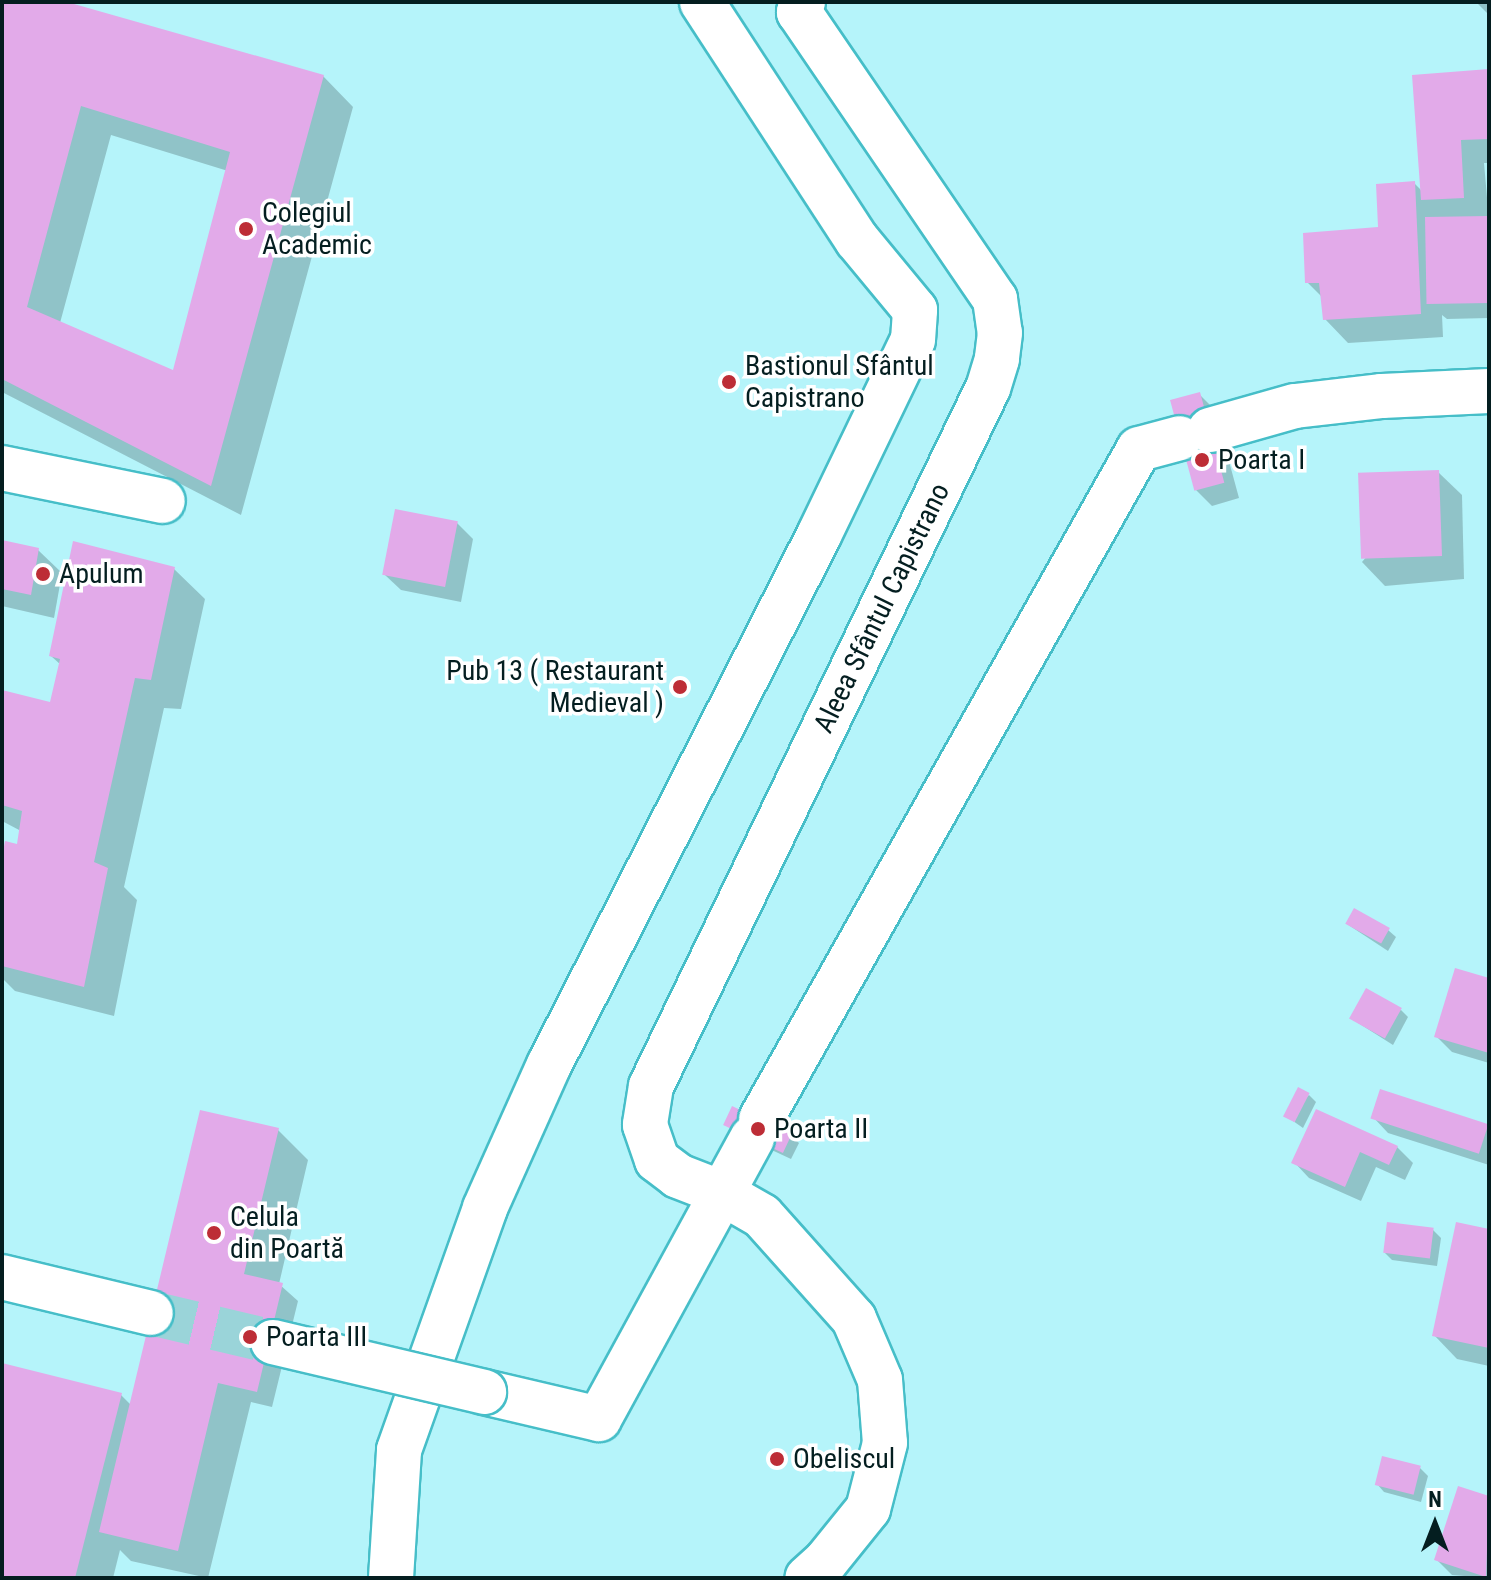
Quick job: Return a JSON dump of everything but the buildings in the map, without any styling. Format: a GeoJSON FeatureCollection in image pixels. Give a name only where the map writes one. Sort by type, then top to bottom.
{"type":"FeatureCollection","features":[{"type":"Feature","properties":{"kind":"street"},"geometry":{"type":"LineString","coordinates":[[391,1578],[399,1450],[485,1208],[549,1065],[907,355],[915,310],[857,240],[702,2]]}},
{"type":"Feature","properties":{"kind":"street","name":"Aleea Sfântul Capistrano"},"geometry":{"type":"LineString","coordinates":[[801,7],[995,299],[1000,333],[997,359],[988,388],[651,1086],[645,1125],[657,1160],[678,1176],[722,1193],[762,1216],[854,1319],[880,1380],[885,1443],[868,1509],[826,1561],[807,1578]]}},
{"type":"Feature","properties":{"kind":"street"},"geometry":{"type":"LineString","coordinates":[[271,1342],[599,1419],[756,1129],[1139,449],[1295,406],[1382,396],[1489,391]]}},
{"type":"Feature","properties":{"kind":"street"},"geometry":{"type":"LineString","coordinates":[[2,468],[163,501]]}},
{"type":"Feature","properties":{"kind":"street"},"geometry":{"type":"LineString","coordinates":[[2,1277],[143,1312]]}},
{"type":"Feature","properties":{"kind":"tunnel"},"geometry":{"type":"LineString","coordinates":[[151,1313],[269,1341]]}},
{"type":"Feature","properties":{"kind":"place","name":"Colegiul Academic"},"geometry":{"type":"Point","coordinates":[246,229]}},
{"type":"Feature","properties":{"kind":"place","name":"Bastionul Sfântul Capistrano"},"geometry":{"type":"Point","coordinates":[729,382]}},
{"type":"Feature","properties":{"kind":"place","name":"Poarta I"},"geometry":{"type":"Point","coordinates":[1202,460]}},
{"type":"Feature","properties":{"kind":"place","name":"Apulum"},"geometry":{"type":"Point","coordinates":[43,574]}},
{"type":"Feature","properties":{"kind":"place","name":"Pub 13 ( Restaurant Medieval )"},"geometry":{"type":"Point","coordinates":[680,687]}},
{"type":"Feature","properties":{"kind":"place","name":"Poarta II"},"geometry":{"type":"Point","coordinates":[758,1129]}},
{"type":"Feature","properties":{"kind":"place","name":"Celula din Poartă"},"geometry":{"type":"Point","coordinates":[214,1233]}},
{"type":"Feature","properties":{"kind":"place","name":"Poarta III"},"geometry":{"type":"Point","coordinates":[250,1337]}},
{"type":"Feature","properties":{"kind":"place","name":"Obeliscul"},"geometry":{"type":"Point","coordinates":[777,1459]}}]}
